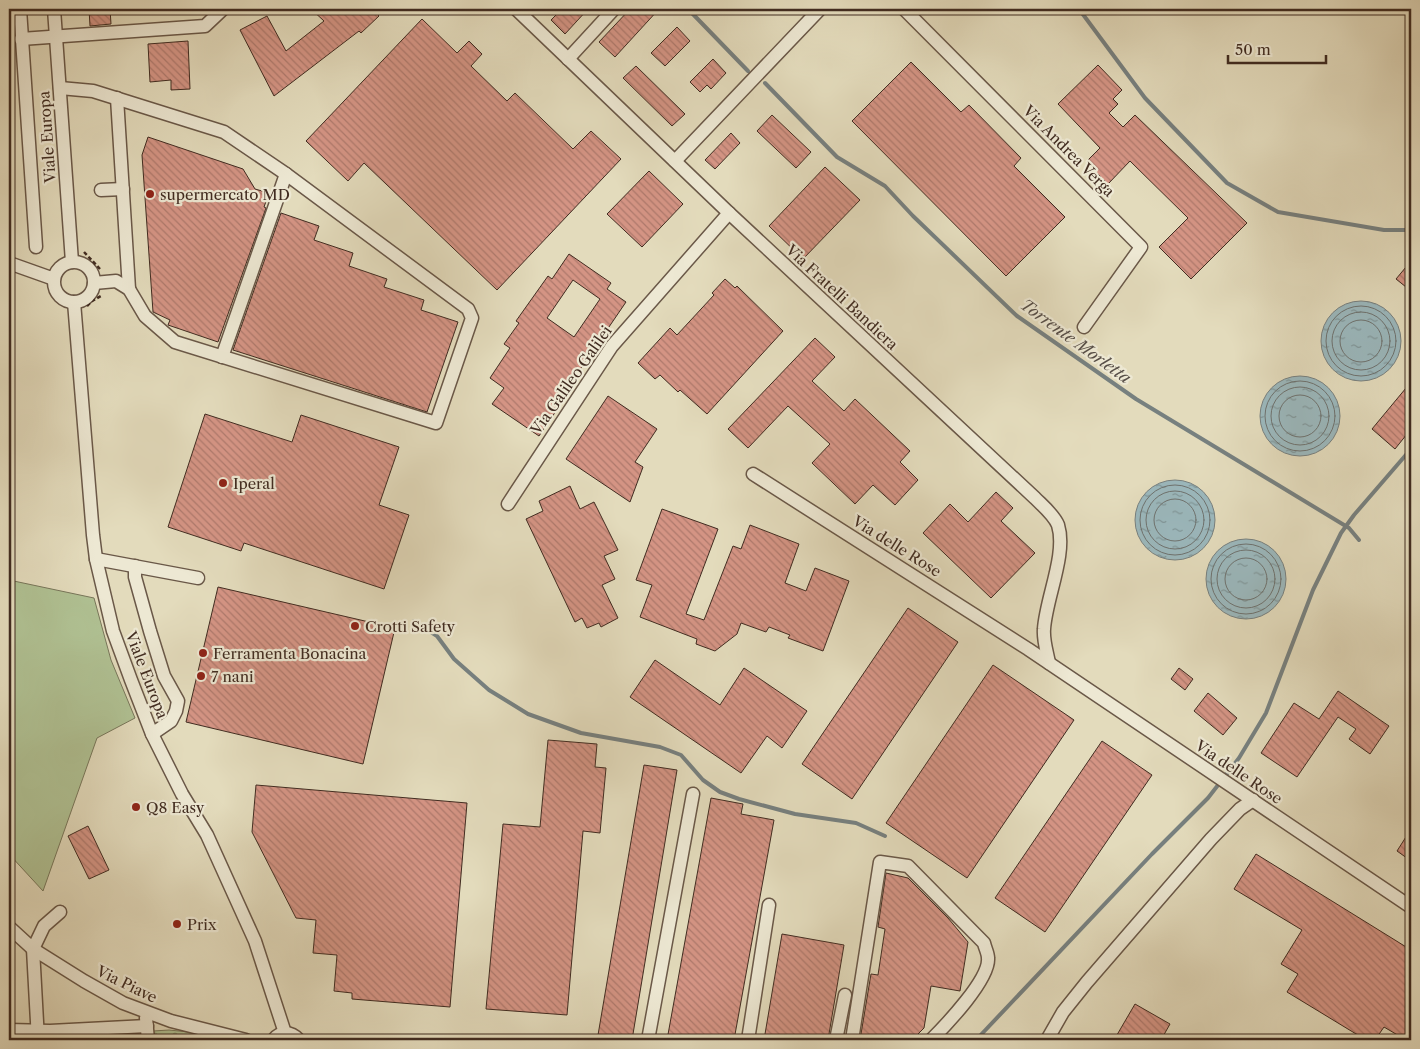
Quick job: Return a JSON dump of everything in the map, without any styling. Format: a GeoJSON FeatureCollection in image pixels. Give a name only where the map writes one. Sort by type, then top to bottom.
{"type":"FeatureCollection","features":[{"type":"Feature","properties":{"kind":"street"},"geometry":{"type":"LineString","coordinates":[[20,9],[36,247]]}},
{"type":"Feature","properties":{"kind":"street","name":"Viale Europa"},"geometry":{"type":"LineString","coordinates":[[54,9],[72,262]]}},
{"type":"Feature","properties":{"kind":"street","name":"Via Fratelli Bandiera"},"geometry":{"type":"LineString","coordinates":[[516,9],[729,213],[1030,493],[1054,518],[1058,526],[1058,556],[1046,610],[1044,630],[1049,663]]}},
{"type":"Feature","properties":{"kind":"street"},"geometry":{"type":"LineString","coordinates":[[568,58],[614,9]]}},
{"type":"Feature","properties":{"kind":"street"},"geometry":{"type":"LineString","coordinates":[[675,161],[820,9]]}},
{"type":"Feature","properties":{"kind":"street","name":"Via Andrea Verga"},"geometry":{"type":"LineString","coordinates":[[904,9],[1141,247],[1084,327]]}},
{"type":"Feature","properties":{"kind":"street"},"geometry":{"type":"LineString","coordinates":[[21,39],[205,26],[219,10]]}},
{"type":"Feature","properties":{"kind":"street"},"geometry":{"type":"LineString","coordinates":[[60,88],[93,91],[117,98],[224,132],[286,174],[468,309],[472,318],[436,423],[175,342],[145,316],[130,289],[117,98]]}},
{"type":"Feature","properties":{"kind":"street"},"geometry":{"type":"LineString","coordinates":[[222,358],[286,174]]}},
{"type":"Feature","properties":{"kind":"street"},"geometry":{"type":"LineString","coordinates":[[101,190],[123,189]]}},
{"type":"Feature","properties":{"kind":"street","name":"Via Galileo Galilei"},"geometry":{"type":"LineString","coordinates":[[508,504],[612,346],[729,213]]}},
{"type":"Feature","properties":{"kind":"street"},"geometry":{"type":"LineString","coordinates":[[72,262],[79,262],[90,270],[94,283],[92,289],[80,305],[64,300],[55,289],[54,279],[60,267],[72,262]]}},
{"type":"Feature","properties":{"kind":"street"},"geometry":{"type":"LineString","coordinates":[[9,264],[54,279]]}},
{"type":"Feature","properties":{"kind":"street"},"geometry":{"type":"LineString","coordinates":[[94,283],[116,281],[130,289]]}},
{"type":"Feature","properties":{"kind":"street","name":"Viale Europa"},"geometry":{"type":"LineString","coordinates":[[80,305],[96,559],[113,631],[152,734],[182,794],[207,836],[255,940],[285,1032]]}},
{"type":"Feature","properties":{"kind":"street","name":"Via delle Rose"},"geometry":{"type":"LineString","coordinates":[[753,474],[1049,663],[1411,907]]}},
{"type":"Feature","properties":{"kind":"street"},"geometry":{"type":"LineString","coordinates":[[96,559],[198,578]]}},
{"type":"Feature","properties":{"kind":"street"},"geometry":{"type":"LineString","coordinates":[[135,566],[135,577],[152,640],[164,676],[178,701],[171,721],[152,734]]}},
{"type":"Feature","properties":{"kind":"street"},"geometry":{"type":"LineString","coordinates":[[648,1040],[693,794]]}},
{"type":"Feature","properties":{"kind":"street"},"geometry":{"type":"LineString","coordinates":[[1047,1040],[1063,1012],[1087,982],[1185,868],[1240,808],[1252,800]]}},
{"type":"Feature","properties":{"kind":"street"},"geometry":{"type":"LineString","coordinates":[[852,1040],[880,862],[908,866],[984,943],[989,959],[983,978],[948,1023],[931,1040]]}},
{"type":"Feature","properties":{"kind":"street"},"geometry":{"type":"LineString","coordinates":[[748,1040],[768,906]]}},
{"type":"Feature","properties":{"kind":"street"},"geometry":{"type":"LineString","coordinates":[[38,1036],[33,949],[44,926],[60,912]]}},
{"type":"Feature","properties":{"kind":"street","name":"Via Piave"},"geometry":{"type":"LineString","coordinates":[[9,927],[33,949],[123,1003],[171,1021],[246,1040]]}},
{"type":"Feature","properties":{"kind":"street"},"geometry":{"type":"LineString","coordinates":[[836,1040],[845,995]]}},
{"type":"Feature","properties":{"kind":"street"},"geometry":{"type":"LineString","coordinates":[[146,1012],[148,1040]]}},
{"type":"Feature","properties":{"kind":"street"},"geometry":{"type":"LineString","coordinates":[[9,1030],[38,1036],[147,1026]]}},
{"type":"Feature","properties":{"kind":"street"},"geometry":{"type":"LineString","coordinates":[[273,1040],[285,1032],[302,1037]]}},
{"type":"Feature","properties":{"kind":"path"},"geometry":{"type":"LineString","coordinates":[[82,249],[97,266],[116,281]]}},
{"type":"Feature","properties":{"kind":"path"},"geometry":{"type":"LineString","coordinates":[[80,305],[92,301],[103,294]]}},
{"type":"Feature","properties":{"kind":"path"},"geometry":{"type":"LineString","coordinates":[[302,1037],[325,1040]]}},
{"type":"Feature","properties":{"kind":"green space"},"geometry":{"type":"Polygon","coordinates":[[[9,580],[94,598],[111,660],[135,718],[97,738],[43,891],[9,854],[9,580]]]}},
{"type":"Feature","properties":{"kind":"green space"},"geometry":{"type":"Polygon","coordinates":[[[169,1030],[199,1033],[221,1040],[154,1040],[153,1031],[169,1030]]]}},
{"type":"Feature","properties":{"kind":"water"},"geometry":{"type":"Polygon","coordinates":[[[1361,301],[1376,304],[1389,313],[1398,326],[1401,341],[1398,356],[1389,369],[1376,378],[1361,381],[1346,378],[1333,369],[1324,356],[1321,341],[1324,326],[1333,313],[1346,304],[1361,301]]]}},
{"type":"Feature","properties":{"kind":"water"},"geometry":{"type":"Polygon","coordinates":[[[1300,376],[1315,379],[1328,388],[1337,401],[1340,416],[1337,431],[1328,444],[1315,453],[1300,456],[1285,453],[1272,444],[1263,431],[1260,416],[1263,401],[1272,388],[1285,379],[1300,376]]]}},
{"type":"Feature","properties":{"kind":"water"},"geometry":{"type":"Polygon","coordinates":[[[1175,480],[1190,483],[1203,492],[1212,505],[1215,520],[1212,535],[1203,548],[1190,557],[1175,560],[1160,557],[1147,548],[1138,535],[1135,520],[1138,505],[1147,492],[1160,483],[1175,480]]]}},
{"type":"Feature","properties":{"kind":"water"},"geometry":{"type":"Polygon","coordinates":[[[1246,539],[1261,542],[1274,551],[1283,564],[1286,579],[1283,594],[1274,607],[1261,616],[1246,619],[1231,616],[1218,607],[1209,594],[1206,579],[1209,564],[1218,551],[1231,542],[1246,539]]]}},
{"type":"Feature","properties":{"kind":"building"},"geometry":{"type":"Polygon","coordinates":[[[89,9],[110,9],[111,24],[90,26],[89,9]]]}},
{"type":"Feature","properties":{"kind":"building"},"geometry":{"type":"Polygon","coordinates":[[[311,9],[372,9],[379,16],[361,33],[359,31],[274,96],[240,30],[267,16],[286,51],[324,21],[311,9]]]}},
{"type":"Feature","properties":{"kind":"building"},"geometry":{"type":"Polygon","coordinates":[[[562,9],[588,9],[565,34],[551,20],[562,9]]]}},
{"type":"Feature","properties":{"kind":"building"},"geometry":{"type":"Polygon","coordinates":[[[630,9],[659,9],[615,57],[599,42],[630,9]]]}},
{"type":"Feature","properties":{"kind":"building"},"geometry":{"type":"Polygon","coordinates":[[[422,19],[457,53],[469,41],[482,54],[471,66],[507,101],[515,93],[573,149],[591,131],[621,159],[497,290],[364,163],[348,181],[306,141],[422,19]]]}},
{"type":"Feature","properties":{"kind":"building"},"geometry":{"type":"Polygon","coordinates":[[[677,27],[690,41],[665,66],[651,53],[677,27]]]}},
{"type":"Feature","properties":{"kind":"building"},"geometry":{"type":"Polygon","coordinates":[[[188,41],[190,89],[171,90],[171,80],[150,82],[148,44],[188,41]]]}},
{"type":"Feature","properties":{"kind":"building"},"geometry":{"type":"Polygon","coordinates":[[[713,59],[726,73],[711,89],[707,85],[700,92],[690,82],[713,59]]]}},
{"type":"Feature","properties":{"kind":"building"},"geometry":{"type":"Polygon","coordinates":[[[911,62],[961,112],[969,105],[1021,158],[1014,166],[1065,217],[1006,276],[852,121],[911,62]]]}},
{"type":"Feature","properties":{"kind":"building"},"geometry":{"type":"Polygon","coordinates":[[[1098,65],[1122,90],[1113,99],[1118,104],[1109,113],[1123,127],[1135,115],[1247,223],[1191,279],[1159,247],[1188,218],[1130,161],[1108,184],[1086,162],[1100,148],[1058,104],[1098,65]]]}},
{"type":"Feature","properties":{"kind":"building"},"geometry":{"type":"Polygon","coordinates":[[[636,66],[685,114],[672,126],[623,78],[636,66]]]}},
{"type":"Feature","properties":{"kind":"building"},"geometry":{"type":"Polygon","coordinates":[[[772,115],[811,152],[796,168],[757,131],[772,115]]]}},
{"type":"Feature","properties":{"kind":"building"},"geometry":{"type":"Polygon","coordinates":[[[731,133],[740,143],[715,169],[705,160],[731,133]]]}},
{"type":"Feature","properties":{"kind":"building"},"geometry":{"type":"Polygon","coordinates":[[[148,137],[243,169],[255,189],[269,193],[264,207],[266,208],[218,342],[168,325],[170,320],[153,312],[142,155],[148,137]]]}},
{"type":"Feature","properties":{"kind":"building"},"geometry":{"type":"Polygon","coordinates":[[[825,167],[860,200],[803,259],[769,226],[825,167]]]}},
{"type":"Feature","properties":{"kind":"building"},"geometry":{"type":"Polygon","coordinates":[[[649,171],[683,204],[642,247],[607,214],[649,171]]]}},
{"type":"Feature","properties":{"kind":"building"},"geometry":{"type":"Polygon","coordinates":[[[281,213],[319,226],[314,240],[353,253],[349,266],[387,279],[384,287],[424,300],[421,310],[458,322],[427,412],[233,350],[281,213]]]}},
{"type":"Feature","properties":{"kind":"building"},"geometry":{"type":"Polygon","coordinates":[[[569,254],[611,283],[607,289],[626,302],[568,387],[571,389],[539,436],[492,404],[504,388],[490,378],[510,348],[504,344],[519,323],[516,321],[548,276],[552,279],[569,254]],[[573,280],[547,318],[574,337],[600,299],[573,280]]]}},
{"type":"Feature","properties":{"kind":"building"},"geometry":{"type":"Polygon","coordinates":[[[1411,261],[1411,291],[1396,279],[1411,261]]]}},
{"type":"Feature","properties":{"kind":"building"},"geometry":{"type":"Polygon","coordinates":[[[725,279],[735,288],[737,286],[783,331],[707,414],[680,390],[678,392],[660,375],[655,379],[638,363],[670,328],[677,335],[714,295],[712,293],[725,279]]]}},
{"type":"Feature","properties":{"kind":"building"},"geometry":{"type":"Polygon","coordinates":[[[815,338],[835,357],[812,381],[844,411],[855,399],[910,451],[900,462],[918,480],[895,505],[873,485],[855,504],[812,463],[830,444],[788,406],[748,448],[728,429],[815,338]]]}},
{"type":"Feature","properties":{"kind":"building"},"geometry":{"type":"Polygon","coordinates":[[[1411,382],[1411,429],[1395,449],[1372,429],[1411,382]]]}},
{"type":"Feature","properties":{"kind":"building"},"geometry":{"type":"Polygon","coordinates":[[[608,396],[657,429],[635,462],[643,467],[630,502],[566,459],[608,396]]]}},
{"type":"Feature","properties":{"kind":"building"},"geometry":{"type":"Polygon","coordinates":[[[205,414],[292,442],[301,415],[399,447],[379,505],[409,515],[384,589],[244,543],[241,551],[168,527],[205,414]]]}},
{"type":"Feature","properties":{"kind":"building"},"geometry":{"type":"Polygon","coordinates":[[[570,486],[580,509],[594,502],[618,550],[604,556],[615,579],[602,585],[618,618],[601,627],[599,623],[587,628],[582,618],[575,622],[526,519],[543,511],[539,501],[570,486]]]}},
{"type":"Feature","properties":{"kind":"building"},"geometry":{"type":"Polygon","coordinates":[[[996,492],[1013,508],[1001,521],[1035,553],[991,598],[923,533],[950,504],[968,522],[996,492]]]}},
{"type":"Feature","properties":{"kind":"building"},"geometry":{"type":"Polygon","coordinates":[[[662,509],[718,529],[686,614],[704,620],[733,546],[741,549],[750,525],[799,544],[785,583],[806,591],[815,568],[849,581],[823,651],[788,638],[790,635],[769,627],[766,632],[741,623],[737,634],[715,651],[696,644],[697,639],[640,617],[652,585],[636,580],[662,509]]]}},
{"type":"Feature","properties":{"kind":"building"},"geometry":{"type":"Polygon","coordinates":[[[218,587],[395,628],[363,764],[186,722],[218,587]]]}},
{"type":"Feature","properties":{"kind":"building"},"geometry":{"type":"Polygon","coordinates":[[[908,608],[958,642],[852,799],[802,764],[908,608]]]}},
{"type":"Feature","properties":{"kind":"building"},"geometry":{"type":"Polygon","coordinates":[[[655,660],[720,705],[744,668],[807,711],[782,748],[767,736],[741,773],[630,697],[655,660]]]}},
{"type":"Feature","properties":{"kind":"building"},"geometry":{"type":"Polygon","coordinates":[[[993,665],[1074,720],[967,878],[886,823],[993,665]]]}},
{"type":"Feature","properties":{"kind":"building"},"geometry":{"type":"Polygon","coordinates":[[[1179,668],[1193,679],[1185,690],[1171,679],[1179,668]]]}},
{"type":"Feature","properties":{"kind":"building"},"geometry":{"type":"Polygon","coordinates":[[[1338,691],[1389,726],[1370,754],[1349,739],[1356,729],[1338,717],[1297,777],[1261,753],[1294,703],[1319,719],[1338,691]]]}},
{"type":"Feature","properties":{"kind":"building"},"geometry":{"type":"Polygon","coordinates":[[[1208,693],[1237,718],[1223,735],[1194,711],[1208,693]]]}},
{"type":"Feature","properties":{"kind":"building"},"geometry":{"type":"Polygon","coordinates":[[[548,740],[597,744],[595,767],[606,768],[600,833],[583,831],[567,1015],[486,1009],[503,824],[540,827],[548,740]]]}},
{"type":"Feature","properties":{"kind":"building"},"geometry":{"type":"Polygon","coordinates":[[[1102,741],[1152,775],[1045,932],[995,898],[1102,741]]]}},
{"type":"Feature","properties":{"kind":"building"},"geometry":{"type":"Polygon","coordinates":[[[644,765],[677,770],[631,1040],[598,1035],[644,765]]]}},
{"type":"Feature","properties":{"kind":"building"},"geometry":{"type":"Polygon","coordinates":[[[256,785],[467,803],[450,1007],[352,999],[352,993],[334,991],[337,955],[313,953],[316,920],[296,918],[252,832],[256,785]]]}},
{"type":"Feature","properties":{"kind":"building"},"geometry":{"type":"Polygon","coordinates":[[[711,798],[743,804],[741,814],[774,820],[734,1040],[667,1040],[711,798]]]}},
{"type":"Feature","properties":{"kind":"building"},"geometry":{"type":"Polygon","coordinates":[[[88,826],[109,870],[89,879],[68,836],[88,826]]]}},
{"type":"Feature","properties":{"kind":"building"},"geometry":{"type":"Polygon","coordinates":[[[1411,829],[1411,861],[1397,851],[1411,829]]]}},
{"type":"Feature","properties":{"kind":"building"},"geometry":{"type":"Polygon","coordinates":[[[1256,854],[1411,950],[1411,1040],[1406,1040],[1384,1027],[1375,1040],[1366,1040],[1287,992],[1298,974],[1281,964],[1302,930],[1234,889],[1256,854]]]}},
{"type":"Feature","properties":{"kind":"building"},"geometry":{"type":"Polygon","coordinates":[[[886,873],[908,878],[948,918],[968,942],[960,991],[931,986],[924,1028],[912,1040],[860,1040],[871,974],[878,975],[885,929],[878,927],[886,873]]]}},
{"type":"Feature","properties":{"kind":"building"},"geometry":{"type":"Polygon","coordinates":[[[782,934],[844,945],[828,1040],[764,1040],[782,934]]]}},
{"type":"Feature","properties":{"kind":"building"},"geometry":{"type":"Polygon","coordinates":[[[1135,1004],[1170,1024],[1161,1040],[1114,1040],[1135,1004]]]}},
{"type":"Feature","properties":{"kind":"waterway","name":"Torrente Morletta"},"geometry":{"type":"LineString","coordinates":[[688,9],[748,71]]}},
{"type":"Feature","properties":{"kind":"waterway"},"geometry":{"type":"LineString","coordinates":[[1079,9],[1145,98],[1227,183],[1278,212],[1384,230],[1411,230]]}},
{"type":"Feature","properties":{"kind":"waterway","name":"Torrente Morletta"},"geometry":{"type":"LineString","coordinates":[[765,83],[837,157],[885,186],[913,216],[1017,316],[1136,399],[1349,528],[1359,540]]}},
{"type":"Feature","properties":{"kind":"waterway"},"geometry":{"type":"LineString","coordinates":[[976,1040],[1152,854],[1208,798],[1239,758],[1266,713],[1313,590],[1341,533],[1354,515],[1411,449]]}},
{"type":"Feature","properties":{"kind":"waterway"},"geometry":{"type":"LineString","coordinates":[[414,621],[437,636],[454,659],[489,690],[528,714],[581,733],[660,747],[681,755],[703,780],[720,792],[739,799],[795,814],[856,823],[885,836]]}},
{"type":"Feature","properties":{"kind":"place","name":"supermercato MD"},"geometry":{"type":"Point","coordinates":[150,194]}},
{"type":"Feature","properties":{"kind":"place","name":"Iperal"},"geometry":{"type":"Point","coordinates":[223,483]}},
{"type":"Feature","properties":{"kind":"place","name":"Crotti Safety"},"geometry":{"type":"Point","coordinates":[355,626]}},
{"type":"Feature","properties":{"kind":"place","name":"Ferramenta Bonacina"},"geometry":{"type":"Point","coordinates":[203,653]}},
{"type":"Feature","properties":{"kind":"place","name":"7 nani"},"geometry":{"type":"Point","coordinates":[201,676]}},
{"type":"Feature","properties":{"kind":"place","name":"Q8 Easy"},"geometry":{"type":"Point","coordinates":[136,807]}},
{"type":"Feature","properties":{"kind":"place","name":"Prix"},"geometry":{"type":"Point","coordinates":[177,924]}}]}
